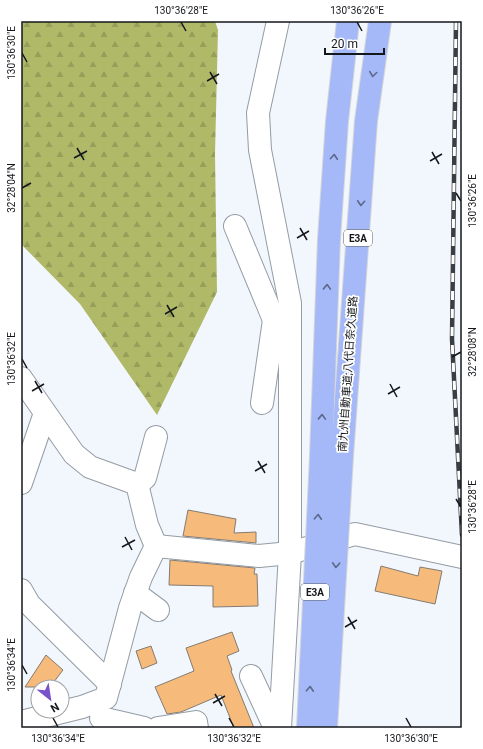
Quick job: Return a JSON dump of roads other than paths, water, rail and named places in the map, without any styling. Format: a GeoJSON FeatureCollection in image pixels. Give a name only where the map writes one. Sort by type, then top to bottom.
{"type":"FeatureCollection","features":[{"type":"Feature","properties":{"kind":"highway","name":"南九州自動車道;八代日奈久道路"},"geometry":{"type":"LineString","coordinates":[[326,728],[331,456],[329,239],[337,121],[348,21]]}},
{"type":"Feature","properties":{"kind":"highway","name":"南九州自動車道;八代日奈久道路"},"geometry":{"type":"LineString","coordinates":[[308,728],[331,456],[366,121],[380,21]]}},
{"type":"Feature","properties":{"kind":"street"},"geometry":{"type":"LineString","coordinates":[[262,403],[282,324],[290,303],[260,150],[258,113],[278,21]]}},
{"type":"Feature","properties":{"kind":"street"},"geometry":{"type":"LineString","coordinates":[[235,226],[282,324],[290,552],[280,728]]}},
{"type":"Feature","properties":{"kind":"street"},"geometry":{"type":"LineString","coordinates":[[21,378],[74,454],[90,467],[137,484]]}},
{"type":"Feature","properties":{"kind":"street"},"geometry":{"type":"LineString","coordinates":[[21,483],[45,413]]}},
{"type":"Feature","properties":{"kind":"street"},"geometry":{"type":"LineString","coordinates":[[137,484],[145,478],[156,438]]}},
{"type":"Feature","properties":{"kind":"street"},"geometry":{"type":"LineString","coordinates":[[104,707],[135,593],[156,546],[147,525],[137,484]]}},
{"type":"Feature","properties":{"kind":"street"},"geometry":{"type":"LineString","coordinates":[[156,546],[259,556],[290,552],[355,534],[462,556]]}},
{"type":"Feature","properties":{"kind":"street"},"geometry":{"type":"LineString","coordinates":[[21,590],[29,604],[100,676],[104,707]]}},
{"type":"Feature","properties":{"kind":"street"},"geometry":{"type":"LineString","coordinates":[[135,593],[158,610]]}},
{"type":"Feature","properties":{"kind":"street"},"geometry":{"type":"LineString","coordinates":[[251,676],[274,728]]}},
{"type":"Feature","properties":{"kind":"street"},"geometry":{"type":"LineString","coordinates":[[21,722],[82,707],[104,707],[144,728]]}},
{"type":"Feature","properties":{"kind":"street"},"geometry":{"type":"LineString","coordinates":[[158,728],[196,722],[197,728]]}},
{"type":"Feature","properties":{"kind":"railway"},"geometry":{"type":"LineString","coordinates":[[456,21],[452,339],[462,535]]}}]}
